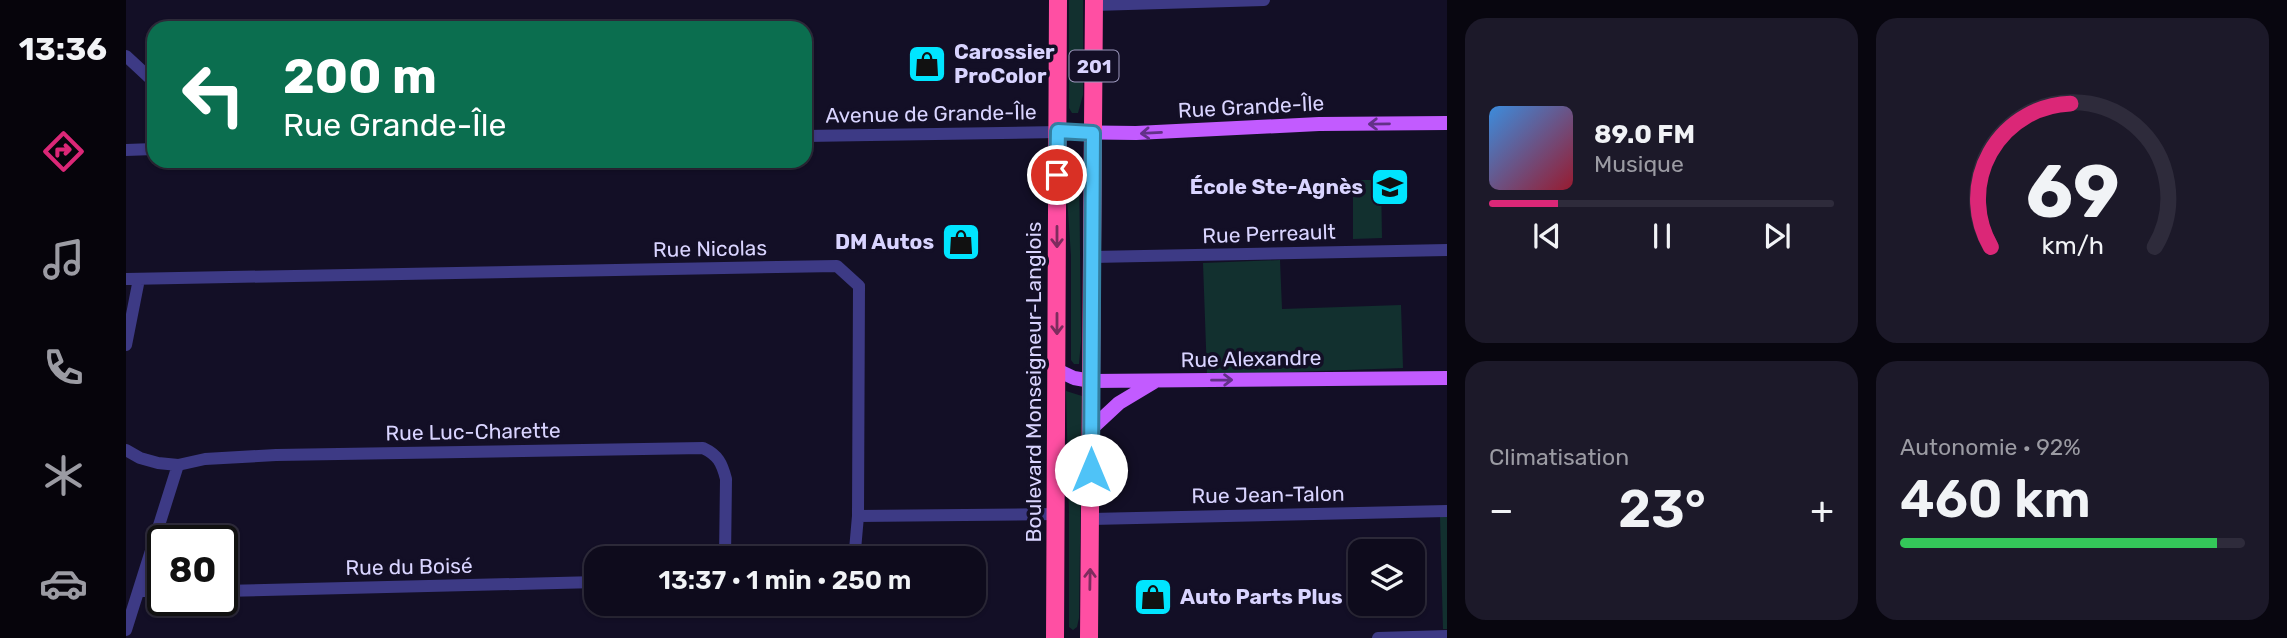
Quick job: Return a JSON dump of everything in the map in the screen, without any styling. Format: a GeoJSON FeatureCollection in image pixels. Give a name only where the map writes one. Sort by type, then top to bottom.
{"type":"FeatureCollection","features":[{"type":"Feature","properties":{"kind":"highway","name":"Boulevard Monseigneur-Langlois"},"geometry":{"type":"LineString","coordinates":[[1055,638],[1058,0]]}},
{"type":"Feature","properties":{"kind":"highway","name":"201"},"geometry":{"type":"LineString","coordinates":[[1090,638],[1094,2]]}},
{"type":"Feature","properties":{"kind":"main road","name":"Rue Grande-Île"},"geometry":{"type":"LineString","coordinates":[[1058,131],[1136,133],[1319,124],[1447,123]]}},
{"type":"Feature","properties":{"kind":"main road","name":"Rue Alexandre"},"geometry":{"type":"LineString","coordinates":[[1057,370],[1091,382],[1447,378]]}},
{"type":"Feature","properties":{"kind":"main road"},"geometry":{"type":"LineString","coordinates":[[1091,429],[1119,403],[1154,382]]}},
{"type":"Feature","properties":{"kind":"street"},"geometry":{"type":"LineString","coordinates":[[1094,2],[1264,0]]}},
{"type":"Feature","properties":{"kind":"street"},"geometry":{"type":"LineString","coordinates":[[126,56],[147,76]]}},
{"type":"Feature","properties":{"kind":"street","name":"Avenue de Grande-Île"},"geometry":{"type":"LineString","coordinates":[[812,136],[1058,131]]}},
{"type":"Feature","properties":{"kind":"street"},"geometry":{"type":"LineString","coordinates":[[126,150],[147,149]]}},
{"type":"Feature","properties":{"kind":"street","name":"Rue Perreault"},"geometry":{"type":"LineString","coordinates":[[1092,257],[1447,250]]}},
{"type":"Feature","properties":{"kind":"street","name":"Rue Nicolas"},"geometry":{"type":"LineString","coordinates":[[132,279],[837,266],[859,286],[858,516]]}},
{"type":"Feature","properties":{"kind":"street"},"geometry":{"type":"LineString","coordinates":[[126,345],[132,279]]}},
{"type":"Feature","properties":{"kind":"street","name":"Rue Luc-Charette"},"geometry":{"type":"LineString","coordinates":[[126,450],[149,460],[178,465],[205,459],[276,455],[703,448],[716,453],[726,479],[725,546]]}},
{"type":"Feature","properties":{"kind":"street"},"geometry":{"type":"LineString","coordinates":[[126,631],[178,465]]}},
{"type":"Feature","properties":{"kind":"street","name":"Rue Jean-Talon"},"geometry":{"type":"LineString","coordinates":[[1091,519],[1447,511]]}},
{"type":"Feature","properties":{"kind":"street"},"geometry":{"type":"LineString","coordinates":[[855,546],[858,516],[1056,514]]}},
{"type":"Feature","properties":{"kind":"street","name":"Rue du Boisé"},"geometry":{"type":"LineString","coordinates":[[238,591],[584,582]]}},
{"type":"Feature","properties":{"kind":"street"},"geometry":{"type":"LineString","coordinates":[[140,591],[147,591]]}},
{"type":"Feature","properties":{"kind":"street"},"geometry":{"type":"LineString","coordinates":[[1378,638],[1447,636]]}},
{"type":"Feature","properties":{"kind":"green space"},"geometry":{"type":"Polygon","coordinates":[[[1069,0],[1083,0],[1083,95],[1078,113],[1072,113],[1069,108],[1069,0]]]}},
{"type":"Feature","properties":{"kind":"green space"},"geometry":{"type":"Polygon","coordinates":[[[1070,156],[1079,160],[1079,364],[1074,364],[1071,360],[1071,256],[1065,167],[1070,156]]]}},
{"type":"Feature","properties":{"kind":"green space"},"geometry":{"type":"Polygon","coordinates":[[[1353,180],[1381,180],[1382,238],[1353,239],[1353,180]]]}},
{"type":"Feature","properties":{"kind":"green space"},"geometry":{"type":"Polygon","coordinates":[[[1280,260],[1282,309],[1401,305],[1403,368],[1207,375],[1203,263],[1280,260]]]}},
{"type":"Feature","properties":{"kind":"green space"},"geometry":{"type":"Polygon","coordinates":[[[1066,391],[1082,396],[1079,618],[1077,627],[1073,630],[1069,627],[1066,391]]]}},
{"type":"Feature","properties":{"kind":"green space"},"geometry":{"type":"Polygon","coordinates":[[[1440,517],[1447,517],[1447,629],[1443,629],[1440,517]]]}},
{"type":"Feature","properties":{"kind":"place","name":"Carossier ProColor"},"geometry":{"type":"Point","coordinates":[927,64]}},
{"type":"Feature","properties":{"kind":"place","name":"École Ste-Agnès"},"geometry":{"type":"Point","coordinates":[1390,187]}},
{"type":"Feature","properties":{"kind":"place","name":"DM Autos"},"geometry":{"type":"Point","coordinates":[961,242]}},
{"type":"Feature","properties":{"kind":"place","name":"Auto Parts Plus"},"geometry":{"type":"Point","coordinates":[1153,597]}},
{"type":"Feature","properties":{"kind":"route"},"geometry":{"type":"LineString","coordinates":[[1057,175],[1058,131],[1093,133],[1091,470]]}}]}
